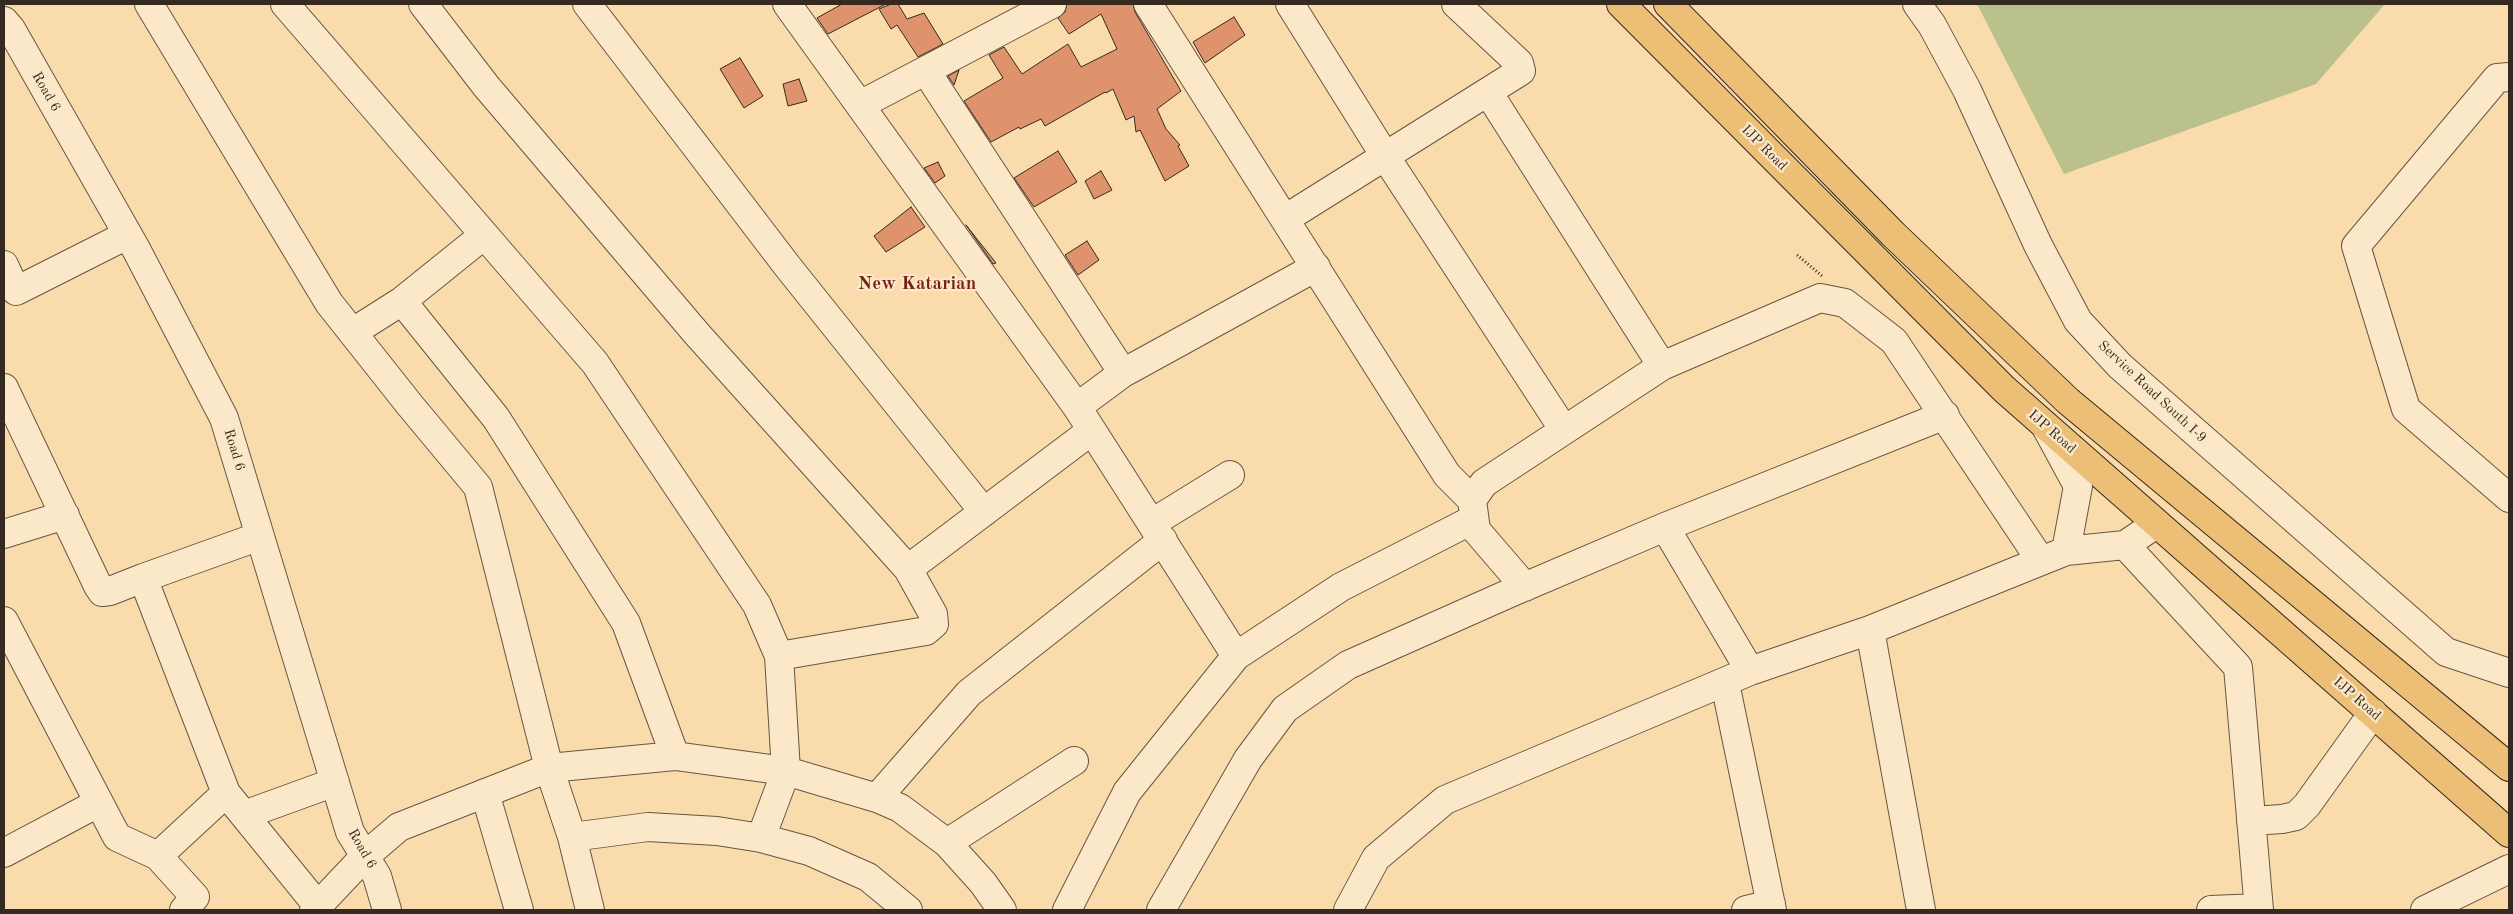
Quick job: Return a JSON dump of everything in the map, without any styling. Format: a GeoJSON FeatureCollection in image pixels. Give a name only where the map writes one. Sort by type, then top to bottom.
{"type":"FeatureCollection","features":[{"type":"Feature","properties":{"kind":"highway","name":"IJP Road"},"geometry":{"type":"LineString","coordinates":[[1621,4],[2004,389],[2509,833]]}},
{"type":"Feature","properties":{"kind":"highway"},"geometry":{"type":"LineString","coordinates":[[1668,4],[1893,234],[2068,401],[2509,767]]}},
{"type":"Feature","properties":{"kind":"highway"},"geometry":{"type":"LineString","coordinates":[[1746,130],[1769,107]]}},
{"type":"Feature","properties":{"kind":"street"},"geometry":{"type":"LineString","coordinates":[[150,4],[330,303],[478,487],[549,768],[572,837],[590,910]]}},
{"type":"Feature","properties":{"kind":"street"},"geometry":{"type":"LineString","coordinates":[[285,4],[595,363],[757,605],[779,656],[786,771],[761,838]]}},
{"type":"Feature","properties":{"kind":"street"},"geometry":{"type":"LineString","coordinates":[[423,4],[486,86],[697,334],[908,570],[933,614],[934,624],[926,631],[779,656]]}},
{"type":"Feature","properties":{"kind":"street"},"geometry":{"type":"LineString","coordinates":[[587,4],[788,266],[984,512]]}},
{"type":"Feature","properties":{"kind":"street"},"geometry":{"type":"LineString","coordinates":[[787,4],[1077,407],[1158,531],[1236,656]]}},
{"type":"Feature","properties":{"kind":"street"},"geometry":{"type":"LineString","coordinates":[[860,105],[1052,4]]}},
{"type":"Feature","properties":{"kind":"street"},"geometry":{"type":"LineString","coordinates":[[1148,4],[1447,475],[1473,510],[1476,530],[1525,587]]}},
{"type":"Feature","properties":{"kind":"street"},"geometry":{"type":"LineString","coordinates":[[1290,4],[1385,156],[1564,430]]}},
{"type":"Feature","properties":{"kind":"street"},"geometry":{"type":"LineString","coordinates":[[1285,219],[1521,71],[1519,63],[1456,4]]}},
{"type":"Feature","properties":{"kind":"street","name":"Service Road South I-9"},"geometry":{"type":"LineString","coordinates":[[1917,4],[1932,25],[1967,90],[2038,245],[2078,321],[2120,366],[2446,652],[2509,673]]}},
{"type":"Feature","properties":{"kind":"street","name":"Road 6"},"geometry":{"type":"LineString","coordinates":[[5,21],[127,235],[224,418],[350,832],[377,876],[387,910]]}},
{"type":"Feature","properties":{"kind":"street"},"geometry":{"type":"LineString","coordinates":[[926,71],[1122,373]]}},
{"type":"Feature","properties":{"kind":"street"},"geometry":{"type":"LineString","coordinates":[[2509,77],[2497,78],[2356,246],[2406,409],[2509,498]]}},
{"type":"Feature","properties":{"kind":"street"},"geometry":{"type":"LineString","coordinates":[[1488,92],[1662,366]]}},
{"type":"Feature","properties":{"kind":"street"},"geometry":{"type":"LineString","coordinates":[[4,264],[16,291],[127,235]]}},
{"type":"Feature","properties":{"kind":"street"},"geometry":{"type":"LineString","coordinates":[[353,332],[402,301],[484,235]]}},
{"type":"Feature","properties":{"kind":"street"},"geometry":{"type":"LineString","coordinates":[[1077,407],[1122,373],[1316,266]]}},
{"type":"Feature","properties":{"kind":"street"},"geometry":{"type":"LineString","coordinates":[[1067,910],[1127,792],[1236,656],[1341,587],[1473,510],[1484,482],[1662,366],[1820,298],[1845,303],[1894,341],[1945,415],[2054,556]]}},
{"type":"Feature","properties":{"kind":"street"},"geometry":{"type":"LineString","coordinates":[[402,301],[496,418],[626,623],[675,756]]}},
{"type":"Feature","properties":{"kind":"street"},"geometry":{"type":"LineString","coordinates":[[4,388],[102,592],[260,536]]}},
{"type":"Feature","properties":{"kind":"street"},"geometry":{"type":"LineString","coordinates":[[1161,910],[1248,759],[1285,709],[1348,665],[1665,527],[1945,415]]}},
{"type":"Feature","properties":{"kind":"street"},"geometry":{"type":"LineString","coordinates":[[2046,426],[2078,486],[2054,556]]}},
{"type":"Feature","properties":{"kind":"street"},"geometry":{"type":"LineString","coordinates":[[908,570],[1091,431]]}},
{"type":"Feature","properties":{"kind":"street"},"geometry":{"type":"LineString","coordinates":[[877,798],[969,693],[1158,531],[1230,475]]}},
{"type":"Feature","properties":{"kind":"street"},"geometry":{"type":"LineString","coordinates":[[4,534],[65,515]]}},
{"type":"Feature","properties":{"kind":"street"},"geometry":{"type":"LineString","coordinates":[[1348,910],[1376,858],[1445,800],[1750,671],[1870,630],[2054,556],[2125,545],[2156,524]]}},
{"type":"Feature","properties":{"kind":"street"},"geometry":{"type":"LineString","coordinates":[[1665,527],[1750,671]]}},
{"type":"Feature","properties":{"kind":"street"},"geometry":{"type":"LineString","coordinates":[[2125,545],[2238,667],[2258,909],[2211,910]]}},
{"type":"Feature","properties":{"kind":"street"},"geometry":{"type":"LineString","coordinates":[[143,578],[226,793],[316,908],[365,856],[399,827],[549,768],[675,756],[786,771],[877,798],[900,808],[947,843],[983,883],[1002,910]]}},
{"type":"Feature","properties":{"kind":"street"},"geometry":{"type":"LineString","coordinates":[[4,620],[117,837],[158,856],[195,897],[184,910]]}},
{"type":"Feature","properties":{"kind":"street"},"geometry":{"type":"LineString","coordinates":[[1870,630],[1920,910]]}},
{"type":"Feature","properties":{"kind":"street"},"geometry":{"type":"LineString","coordinates":[[1725,683],[1763,908]]}},
{"type":"Feature","properties":{"kind":"street"},"geometry":{"type":"LineString","coordinates":[[2251,821],[2296,816],[2307,805],[2373,713]]}},
{"type":"Feature","properties":{"kind":"street"},"geometry":{"type":"LineString","coordinates":[[947,843],[1074,761]]}},
{"type":"Feature","properties":{"kind":"street"},"geometry":{"type":"LineString","coordinates":[[244,815],[335,782]]}},
{"type":"Feature","properties":{"kind":"street"},"geometry":{"type":"LineString","coordinates":[[158,856],[226,793]]}},
{"type":"Feature","properties":{"kind":"street"},"geometry":{"type":"LineString","coordinates":[[485,793],[519,910]]}},
{"type":"Feature","properties":{"kind":"street"},"geometry":{"type":"LineString","coordinates":[[4,853],[98,803]]}},
{"type":"Feature","properties":{"kind":"street"},"geometry":{"type":"LineString","coordinates":[[572,837],[648,828],[717,831],[761,838],[809,851],[868,878],[908,910]]}},
{"type":"Feature","properties":{"kind":"street"},"geometry":{"type":"LineString","coordinates":[[2425,910],[2509,869]]}},
{"type":"Feature","properties":{"kind":"green space"},"geometry":{"type":"Polygon","coordinates":[[[1977,4],[2385,4],[2316,84],[2064,174],[1977,4]]]}},
{"type":"Feature","properties":{"kind":"building"},"geometry":{"type":"Polygon","coordinates":[[[842,4],[886,4],[828,34],[817,18],[842,4]]]}},
{"type":"Feature","properties":{"kind":"building"},"geometry":{"type":"Polygon","coordinates":[[[891,4],[898,4],[907,19],[924,13],[943,44],[918,57],[897,25],[891,29],[879,9],[891,4]]]}},
{"type":"Feature","properties":{"kind":"building"},"geometry":{"type":"Polygon","coordinates":[[[1067,4],[1133,4],[1135,12],[1181,91],[1157,109],[1166,129],[1180,145],[1178,146],[1189,166],[1165,181],[1140,130],[1136,132],[1134,116],[1126,120],[1113,89],[1045,126],[1041,119],[1020,129],[1019,127],[991,142],[964,101],[1003,78],[989,55],[1004,47],[1022,74],[1068,44],[1081,67],[1117,49],[1101,14],[1069,34],[1058,18],[1065,12],[1067,4]]]}},
{"type":"Feature","properties":{"kind":"building"},"geometry":{"type":"Polygon","coordinates":[[[1234,17],[1245,35],[1205,63],[1193,42],[1234,17]]]}},
{"type":"Feature","properties":{"kind":"building"},"geometry":{"type":"Polygon","coordinates":[[[740,58],[763,96],[744,108],[720,69],[740,58]]]}},
{"type":"Feature","properties":{"kind":"building"},"geometry":{"type":"Polygon","coordinates":[[[959,70],[954,85],[948,76],[959,70]]]}},
{"type":"Feature","properties":{"kind":"building"},"geometry":{"type":"Polygon","coordinates":[[[799,79],[807,101],[788,106],[783,84],[799,79]]]}},
{"type":"Feature","properties":{"kind":"building"},"geometry":{"type":"Polygon","coordinates":[[[1058,151],[1077,182],[1034,207],[1014,178],[1058,151]]]}},
{"type":"Feature","properties":{"kind":"building"},"geometry":{"type":"Polygon","coordinates":[[[938,162],[945,176],[935,183],[924,168],[938,162]]]}},
{"type":"Feature","properties":{"kind":"building"},"geometry":{"type":"Polygon","coordinates":[[[1101,171],[1112,190],[1094,199],[1085,181],[1101,171]]]}},
{"type":"Feature","properties":{"kind":"building"},"geometry":{"type":"Polygon","coordinates":[[[911,207],[925,227],[886,252],[874,236],[911,207]]]}},
{"type":"Feature","properties":{"kind":"building"},"geometry":{"type":"Polygon","coordinates":[[[966,225],[996,263],[993,264],[966,225]]]}},
{"type":"Feature","properties":{"kind":"building"},"geometry":{"type":"Polygon","coordinates":[[[1087,241],[1099,260],[1078,275],[1065,255],[1087,241]]]}},
{"type":"Feature","properties":{"kind":"district","name":"New Katarian"},"geometry":{"type":"Point","coordinates":[917,284]}}]}
